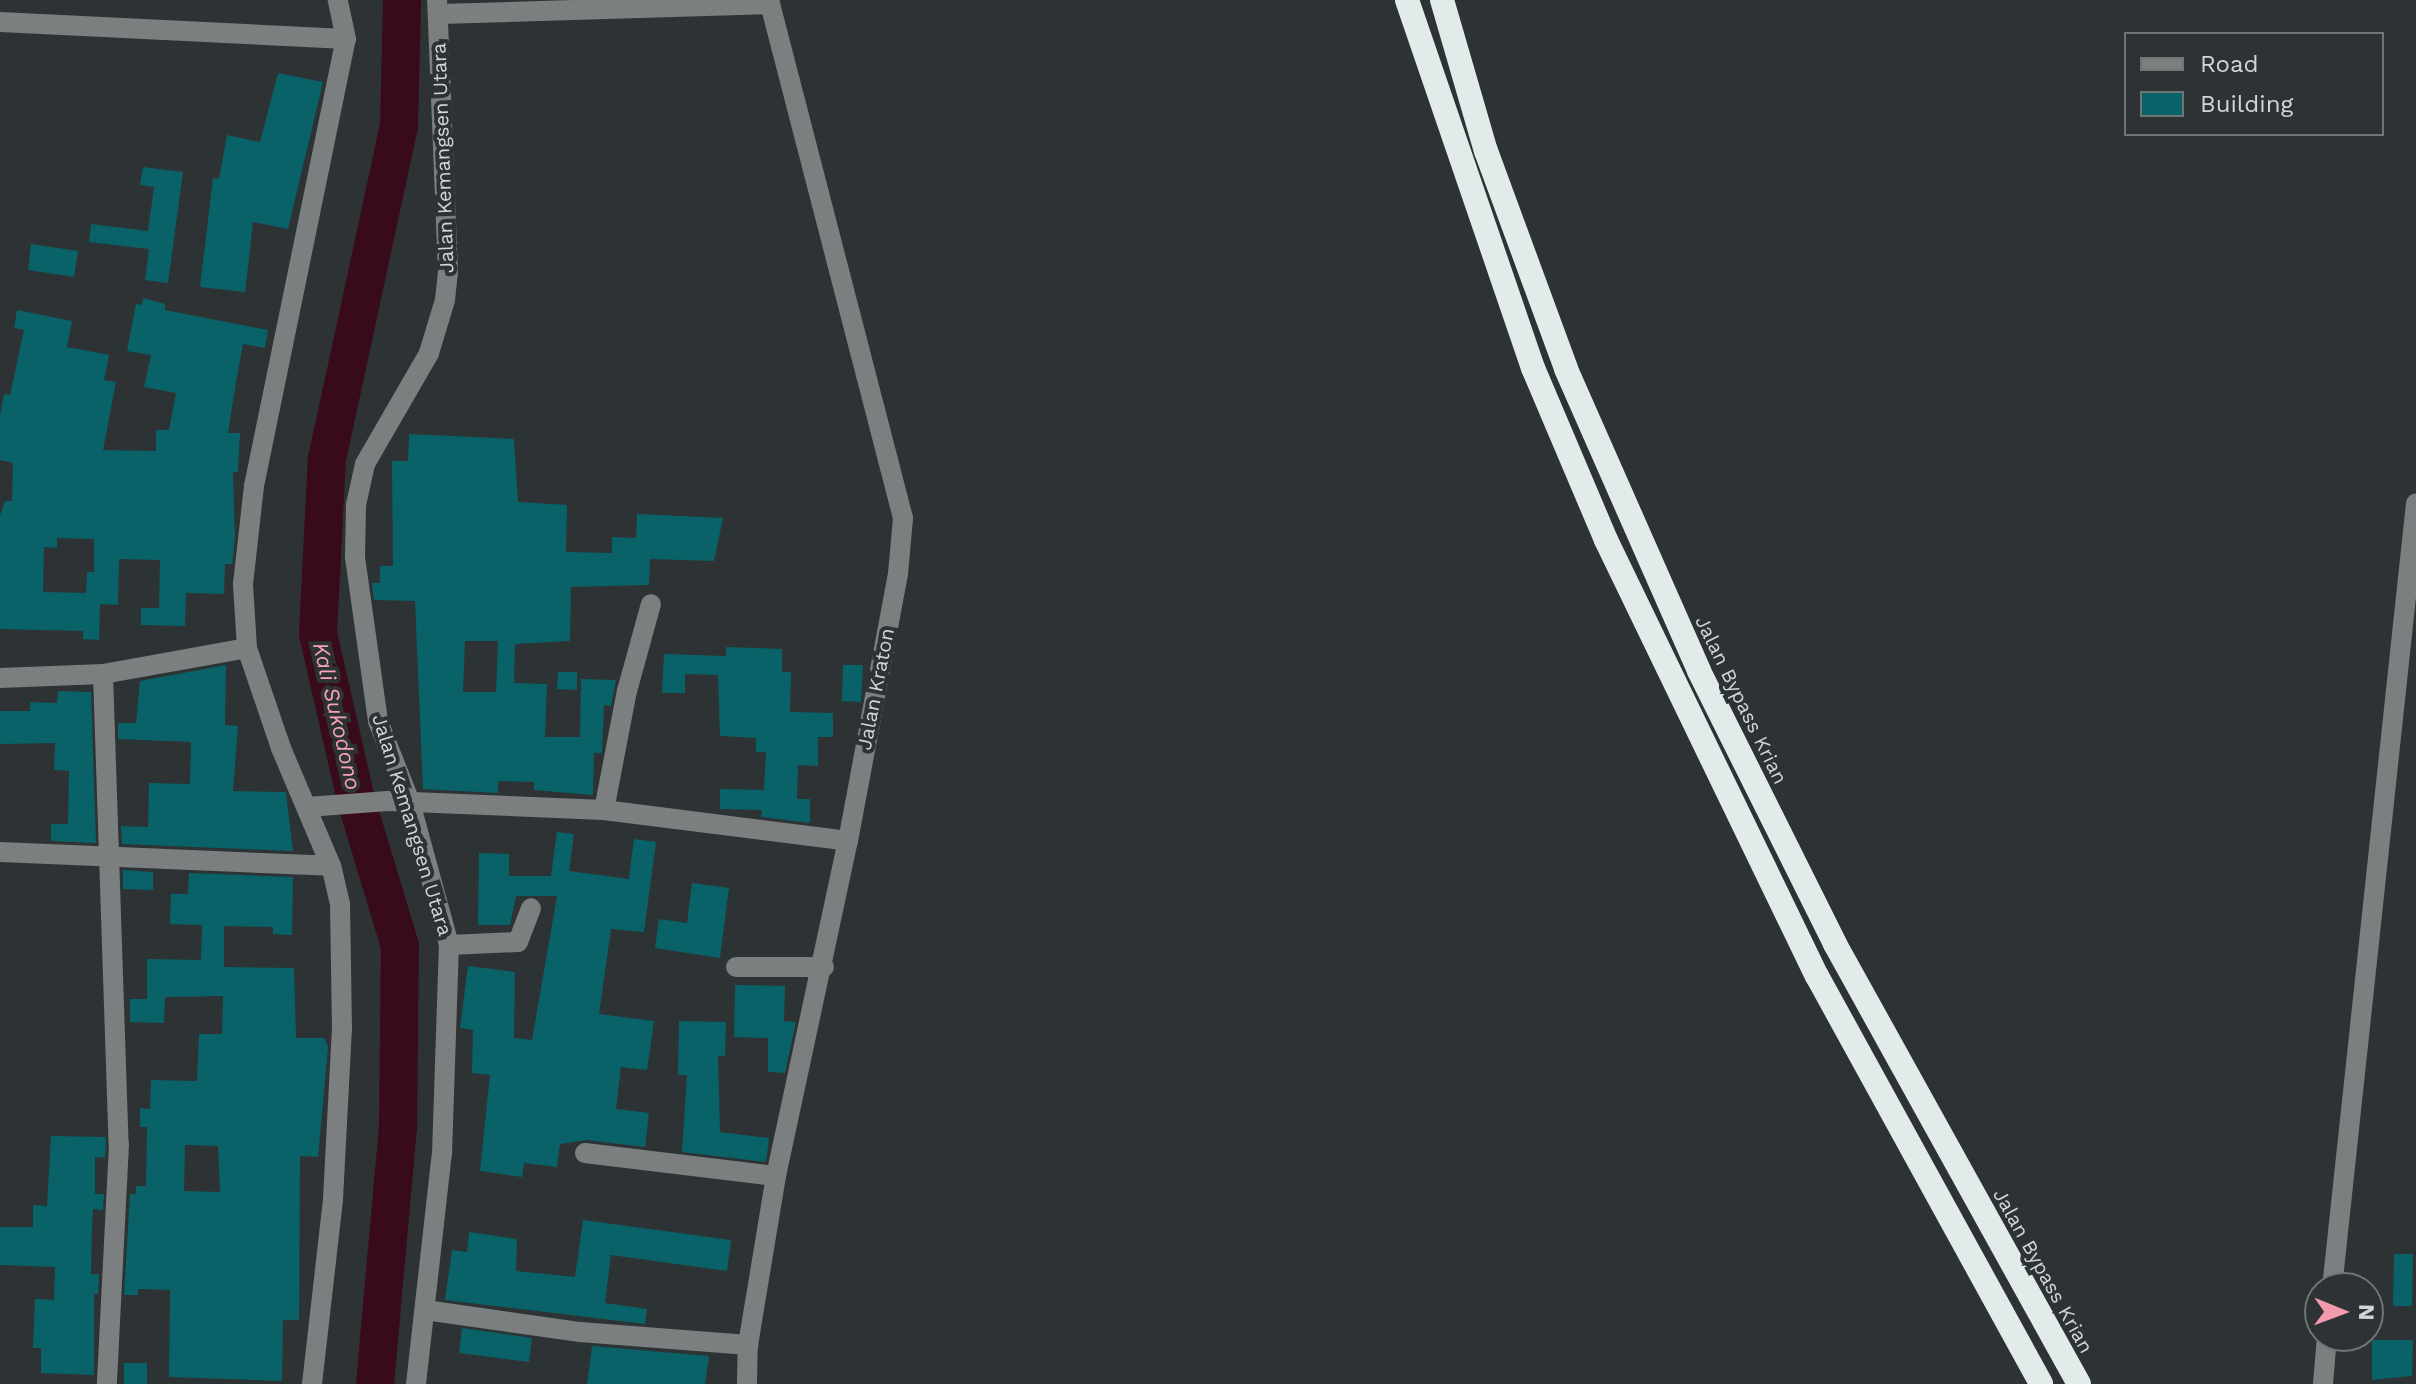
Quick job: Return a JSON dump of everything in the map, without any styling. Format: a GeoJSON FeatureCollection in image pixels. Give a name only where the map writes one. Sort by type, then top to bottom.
{"type":"FeatureCollection","features":[{"type":"Feature","properties":{"kind":"highway"},"geometry":{"type":"LineString","coordinates":[[1407,0],[1533,368],[1606,540],[1817,976],[2041,1384]]}},
{"type":"Feature","properties":{"kind":"highway","name":"Jalan Bypass Krian"},"geometry":{"type":"LineString","coordinates":[[1442,0],[1486,151],[1566,369],[1699,671],[1842,958],[2079,1384]]}},
{"type":"Feature","properties":{"kind":"street"},"geometry":{"type":"LineString","coordinates":[[312,1384],[333,1199],[342,1030],[340,904],[316,807],[247,648],[244,560],[254,486],[346,39],[338,0]]}},
{"type":"Feature","properties":{"kind":"street"},"geometry":{"type":"LineString","coordinates":[[438,7],[769,2]]}},
{"type":"Feature","properties":{"kind":"street","name":"Jalan Kraton"},"geometry":{"type":"LineString","coordinates":[[747,1384],[748,1345],[776,1176],[824,967],[898,574],[903,518],[769,2]]}},
{"type":"Feature","properties":{"kind":"street","name":"Jalan Kemangsen Utara"},"geometry":{"type":"LineString","coordinates":[[416,1384],[442,1154],[449,945],[410,802],[378,721],[355,557],[356,505],[368,456],[429,353],[445,300],[438,7]]}},
{"type":"Feature","properties":{"kind":"street"},"geometry":{"type":"LineString","coordinates":[[0,22],[346,39]]}},
{"type":"Feature","properties":{"kind":"street"},"geometry":{"type":"LineString","coordinates":[[2334,1272],[2416,503]]}},
{"type":"Feature","properties":{"kind":"street"},"geometry":{"type":"LineString","coordinates":[[604,810],[627,691],[651,604]]}},
{"type":"Feature","properties":{"kind":"street"},"geometry":{"type":"LineString","coordinates":[[0,678],[103,674],[247,648]]}},
{"type":"Feature","properties":{"kind":"street"},"geometry":{"type":"LineString","coordinates":[[103,674],[119,1144],[107,1384]]}},
{"type":"Feature","properties":{"kind":"street"},"geometry":{"type":"LineString","coordinates":[[316,807],[388,801],[604,810],[848,841]]}},
{"type":"Feature","properties":{"kind":"street"},"geometry":{"type":"LineString","coordinates":[[0,852],[331,866]]}},
{"type":"Feature","properties":{"kind":"street"},"geometry":{"type":"LineString","coordinates":[[449,945],[518,942],[531,908]]}},
{"type":"Feature","properties":{"kind":"street"},"geometry":{"type":"LineString","coordinates":[[736,967],[824,967]]}},
{"type":"Feature","properties":{"kind":"street"},"geometry":{"type":"LineString","coordinates":[[585,1153],[776,1176]]}},
{"type":"Feature","properties":{"kind":"street"},"geometry":{"type":"LineString","coordinates":[[425,1310],[580,1332],[748,1345]]}},
{"type":"Feature","properties":{"kind":"street"},"geometry":{"type":"LineString","coordinates":[[2323,1384],[2326,1352]]}},
{"type":"Feature","properties":{"kind":"building"},"geometry":{"type":"Polygon","coordinates":[[[278,73],[323,82],[288,229],[253,222],[245,292],[200,287],[213,178],[219,179],[227,135],[260,142],[278,73]]]}},
{"type":"Feature","properties":{"kind":"building"},"geometry":{"type":"Polygon","coordinates":[[[143,167],[183,172],[168,283],[145,280],[149,249],[89,242],[91,224],[148,231],[154,187],[140,185],[143,167]]]}},
{"type":"Feature","properties":{"kind":"building"},"geometry":{"type":"Polygon","coordinates":[[[31,244],[78,251],[74,277],[28,270],[31,244]]]}},
{"type":"Feature","properties":{"kind":"building"},"geometry":{"type":"Polygon","coordinates":[[[143,298],[165,304],[165,310],[268,330],[265,348],[243,344],[236,382],[228,433],[240,433],[238,472],[233,472],[235,538],[232,564],[225,564],[224,594],[186,593],[185,626],[141,625],[141,608],[159,608],[160,560],[119,559],[118,605],[100,604],[99,640],[83,639],[83,631],[0,629],[0,516],[5,501],[12,501],[13,463],[0,460],[0,415],[4,394],[10,395],[24,330],[14,328],[17,310],[72,321],[67,347],[109,355],[104,380],[116,382],[103,450],[156,451],[156,430],[169,430],[176,393],[144,387],[151,355],[127,351],[136,304],[142,305],[143,298]],[[57,538],[57,548],[44,547],[43,592],[86,593],[87,572],[94,572],[94,539],[57,538]]]}},
{"type":"Feature","properties":{"kind":"building"},"geometry":{"type":"Polygon","coordinates":[[[409,434],[514,439],[518,502],[567,505],[566,552],[612,553],[612,537],[636,538],[637,514],[723,518],[714,561],[650,559],[649,585],[571,587],[570,641],[515,644],[514,683],[547,684],[545,737],[580,737],[581,679],[616,680],[611,706],[604,705],[602,753],[594,753],[593,795],[534,790],[534,782],[498,781],[498,793],[423,789],[415,601],[374,600],[372,583],[380,583],[380,566],[393,566],[392,461],[408,461],[409,434]],[[465,641],[463,692],[496,692],[498,641],[465,641]]]}},
{"type":"Feature","properties":{"kind":"building"},"geometry":{"type":"Polygon","coordinates":[[[726,647],[782,649],[782,672],[791,672],[790,712],[833,713],[833,737],[818,737],[818,766],[798,765],[797,799],[810,799],[810,823],[761,817],[762,810],[720,809],[720,789],[764,790],[766,752],[756,752],[756,738],[720,736],[718,675],[685,674],[685,693],[662,693],[664,654],[726,656],[726,647]]]}},
{"type":"Feature","properties":{"kind":"building"},"geometry":{"type":"Polygon","coordinates":[[[226,665],[225,725],[238,726],[233,791],[286,792],[293,851],[122,844],[121,826],[148,827],[149,783],[190,784],[191,742],[118,739],[118,723],[136,723],[140,681],[226,665]]]}},
{"type":"Feature","properties":{"kind":"building"},"geometry":{"type":"Polygon","coordinates":[[[843,665],[863,665],[861,702],[842,701],[843,665]]]}},
{"type":"Feature","properties":{"kind":"building"},"geometry":{"type":"Polygon","coordinates":[[[558,672],[577,672],[577,690],[557,689],[558,672]]]}},
{"type":"Feature","properties":{"kind":"building"},"geometry":{"type":"Polygon","coordinates":[[[58,691],[91,692],[96,843],[51,841],[51,824],[68,824],[69,771],[54,770],[55,743],[0,744],[0,711],[30,711],[30,702],[57,703],[58,691]]]}},
{"type":"Feature","properties":{"kind":"building"},"geometry":{"type":"Polygon","coordinates":[[[557,832],[574,834],[569,871],[629,879],[634,839],[656,842],[644,932],[611,929],[599,1014],[654,1021],[647,1070],[621,1067],[616,1109],[649,1113],[645,1147],[587,1140],[560,1144],[557,1167],[524,1163],[522,1177],[480,1171],[490,1075],[472,1073],[473,1030],[460,1028],[468,966],[515,972],[514,1038],[532,1040],[557,896],[516,896],[510,925],[478,925],[479,853],[509,854],[509,876],[551,876],[557,832]]]}},
{"type":"Feature","properties":{"kind":"building"},"geometry":{"type":"Polygon","coordinates":[[[123,870],[153,872],[153,890],[123,889],[123,870]]]}},
{"type":"Feature","properties":{"kind":"building"},"geometry":{"type":"Polygon","coordinates":[[[189,873],[293,877],[292,935],[273,934],[273,927],[224,926],[224,967],[294,968],[296,1038],[324,1038],[328,1047],[318,1157],[300,1156],[299,1320],[283,1320],[282,1381],[169,1377],[170,1290],[138,1289],[138,1295],[124,1295],[130,1194],[136,1194],[136,1186],[146,1186],[147,1127],[140,1127],[140,1108],[150,1109],[151,1080],[197,1081],[199,1034],[222,1034],[223,996],[165,997],[164,1023],[130,1022],[130,999],[147,999],[147,959],[201,960],[202,925],[170,924],[171,894],[188,894],[189,873]],[[185,1145],[184,1191],[220,1192],[218,1146],[185,1145]]]}},
{"type":"Feature","properties":{"kind":"building"},"geometry":{"type":"Polygon","coordinates":[[[692,883],[729,888],[720,958],[655,948],[659,919],[687,923],[692,883]]]}},
{"type":"Feature","properties":{"kind":"building"},"geometry":{"type":"Polygon","coordinates":[[[735,985],[785,986],[784,1021],[796,1022],[785,1073],[768,1072],[768,1038],[734,1037],[735,985]]]}},
{"type":"Feature","properties":{"kind":"building"},"geometry":{"type":"Polygon","coordinates":[[[679,1021],[726,1022],[725,1056],[718,1056],[720,1132],[769,1138],[766,1162],[682,1152],[687,1075],[678,1075],[679,1021]]]}},
{"type":"Feature","properties":{"kind":"building"},"geometry":{"type":"Polygon","coordinates":[[[51,1136],[106,1137],[105,1158],[95,1157],[95,1194],[104,1194],[103,1210],[93,1209],[91,1274],[99,1274],[98,1294],[94,1294],[94,1375],[41,1373],[41,1348],[33,1348],[35,1299],[54,1300],[55,1267],[0,1265],[0,1227],[33,1227],[33,1205],[47,1206],[51,1136]]]}},
{"type":"Feature","properties":{"kind":"building"},"geometry":{"type":"Polygon","coordinates":[[[583,1220],[731,1240],[727,1271],[611,1255],[605,1303],[647,1309],[645,1324],[445,1300],[452,1250],[467,1252],[469,1232],[517,1239],[516,1271],[575,1277],[583,1220]]]}},
{"type":"Feature","properties":{"kind":"building"},"geometry":{"type":"Polygon","coordinates":[[[2394,1254],[2413,1254],[2412,1306],[2393,1306],[2394,1254]]]}},
{"type":"Feature","properties":{"kind":"building"},"geometry":{"type":"Polygon","coordinates":[[[462,1328],[532,1338],[529,1362],[459,1353],[462,1328]]]}},
{"type":"Feature","properties":{"kind":"building"},"geometry":{"type":"Polygon","coordinates":[[[2384,1340],[2413,1340],[2412,1376],[2372,1380],[2372,1352],[2384,1352],[2384,1340]]]}},
{"type":"Feature","properties":{"kind":"building"},"geometry":{"type":"Polygon","coordinates":[[[592,1346],[709,1356],[705,1384],[587,1384],[592,1346]]]}},
{"type":"Feature","properties":{"kind":"building"},"geometry":{"type":"Polygon","coordinates":[[[124,1363],[147,1363],[147,1384],[124,1384],[124,1363]]]}},
{"type":"Feature","properties":{"kind":"waterway","name":"Kali Sukodono"},"geometry":{"type":"LineString","coordinates":[[375,1384],[398,1127],[400,946],[357,804],[318,634],[327,459],[399,126],[402,0]]}}]}
